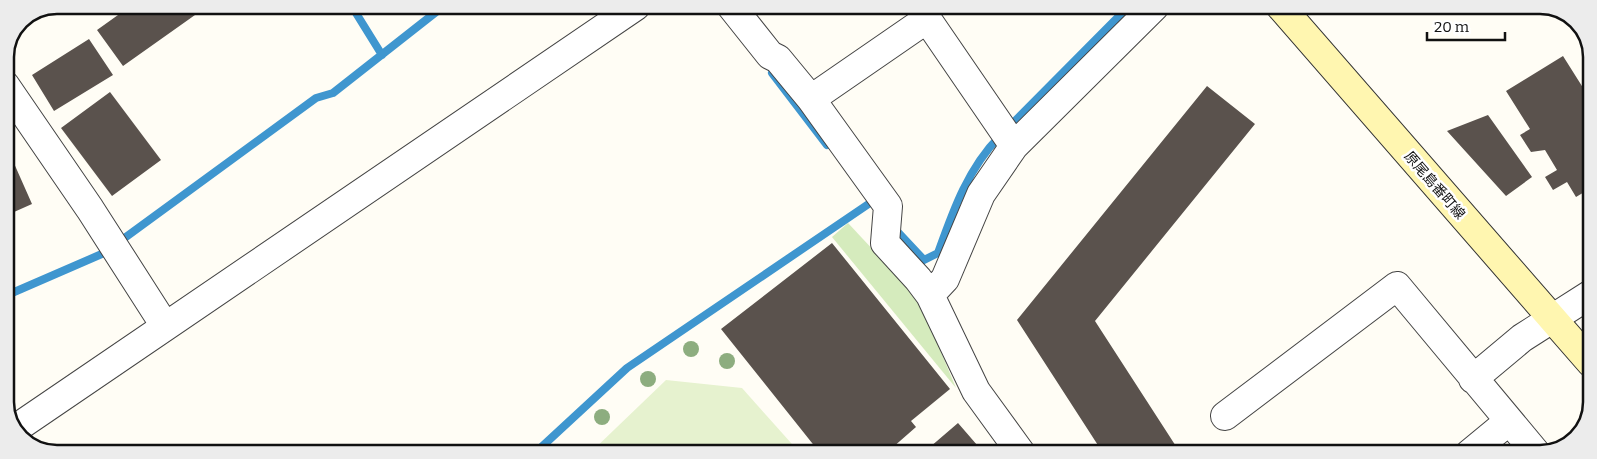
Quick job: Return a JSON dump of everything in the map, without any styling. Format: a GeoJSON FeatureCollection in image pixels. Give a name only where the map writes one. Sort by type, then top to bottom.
{"type":"FeatureCollection","features":[{"type":"Feature","properties":{"kind":"main road","name":"原尾島番町線"},"geometry":{"type":"LineString","coordinates":[[1287,14],[1583,355]]}},
{"type":"Feature","properties":{"kind":"street"},"geometry":{"type":"LineString","coordinates":[[21,425],[624,14]]}},
{"type":"Feature","properties":{"kind":"street"},"geometry":{"type":"LineString","coordinates":[[737,14],[770,55],[778,59],[811,99],[888,206],[885,243],[930,295],[976,391],[1015,445]]}},
{"type":"Feature","properties":{"kind":"street"},"geometry":{"type":"LineString","coordinates":[[930,295],[945,279],[1007,136],[1146,14]]}},
{"type":"Feature","properties":{"kind":"street"},"geometry":{"type":"LineString","coordinates":[[811,99],[927,19],[1007,136]]}},
{"type":"Feature","properties":{"kind":"street"},"geometry":{"type":"LineString","coordinates":[[14,98],[165,326]]}},
{"type":"Feature","properties":{"kind":"street"},"geometry":{"type":"LineString","coordinates":[[1225,416],[1397,286],[1530,445]]}},
{"type":"Feature","properties":{"kind":"street"},"geometry":{"type":"LineString","coordinates":[[1473,379],[1522,338],[1583,299]]}},
{"type":"Feature","properties":{"kind":"street"},"geometry":{"type":"LineString","coordinates":[[1480,445],[1509,420]]}},
{"type":"Feature","properties":{"kind":"green space"},"geometry":{"type":"Polygon","coordinates":[[[848,223],[919,299],[956,388],[832,237],[848,223]]]}},
{"type":"Feature","properties":{"kind":"green space"},"geometry":{"type":"Polygon","coordinates":[[[666,380],[742,388],[793,445],[598,445],[666,380]]]}},
{"type":"Feature","properties":{"kind":"building"},"geometry":{"type":"Polygon","coordinates":[[[119,14],[195,15],[123,66],[97,30],[119,14]]]}},
{"type":"Feature","properties":{"kind":"building"},"geometry":{"type":"Polygon","coordinates":[[[89,39],[113,75],[54,111],[32,75],[89,39]]]}},
{"type":"Feature","properties":{"kind":"building"},"geometry":{"type":"Polygon","coordinates":[[[1563,56],[1583,88],[1583,193],[1576,197],[1567,182],[1553,190],[1545,177],[1557,170],[1545,150],[1531,152],[1520,135],[1530,129],[1506,91],[1563,56]]]}},
{"type":"Feature","properties":{"kind":"building"},"geometry":{"type":"Polygon","coordinates":[[[1207,86],[1255,124],[1095,321],[1175,445],[1098,445],[1017,320],[1207,86]]]}},
{"type":"Feature","properties":{"kind":"building"},"geometry":{"type":"Polygon","coordinates":[[[110,92],[161,160],[112,196],[61,128],[110,92]]]}},
{"type":"Feature","properties":{"kind":"building"},"geometry":{"type":"Polygon","coordinates":[[[1488,115],[1532,177],[1506,196],[1447,131],[1488,115]]]}},
{"type":"Feature","properties":{"kind":"building"},"geometry":{"type":"Polygon","coordinates":[[[14,163],[32,204],[14,212],[14,163]]]}},
{"type":"Feature","properties":{"kind":"building"},"geometry":{"type":"Polygon","coordinates":[[[832,243],[950,389],[911,421],[916,427],[895,445],[814,445],[721,329],[832,243]]]}},
{"type":"Feature","properties":{"kind":"building"},"geometry":{"type":"Polygon","coordinates":[[[958,423],[977,445],[932,445],[958,423]]]}},
{"type":"Feature","properties":{"kind":"waterway"},"geometry":{"type":"LineString","coordinates":[[357,14],[382,55]]}},
{"type":"Feature","properties":{"kind":"waterway"},"geometry":{"type":"LineString","coordinates":[[14,292],[104,253],[316,98],[333,93],[434,14]]}},
{"type":"Feature","properties":{"kind":"waterway"},"geometry":{"type":"LineString","coordinates":[[1008,128],[1121,14]]}},
{"type":"Feature","properties":{"kind":"waterway"},"geometry":{"type":"LineString","coordinates":[[772,73],[827,145]]}},
{"type":"Feature","properties":{"kind":"waterway"},"geometry":{"type":"LineString","coordinates":[[894,228],[924,260],[938,253],[970,176],[989,148],[1000,136]]}},
{"type":"Feature","properties":{"kind":"waterway"},"geometry":{"type":"LineString","coordinates":[[544,445],[627,368],[870,203]]}}]}
